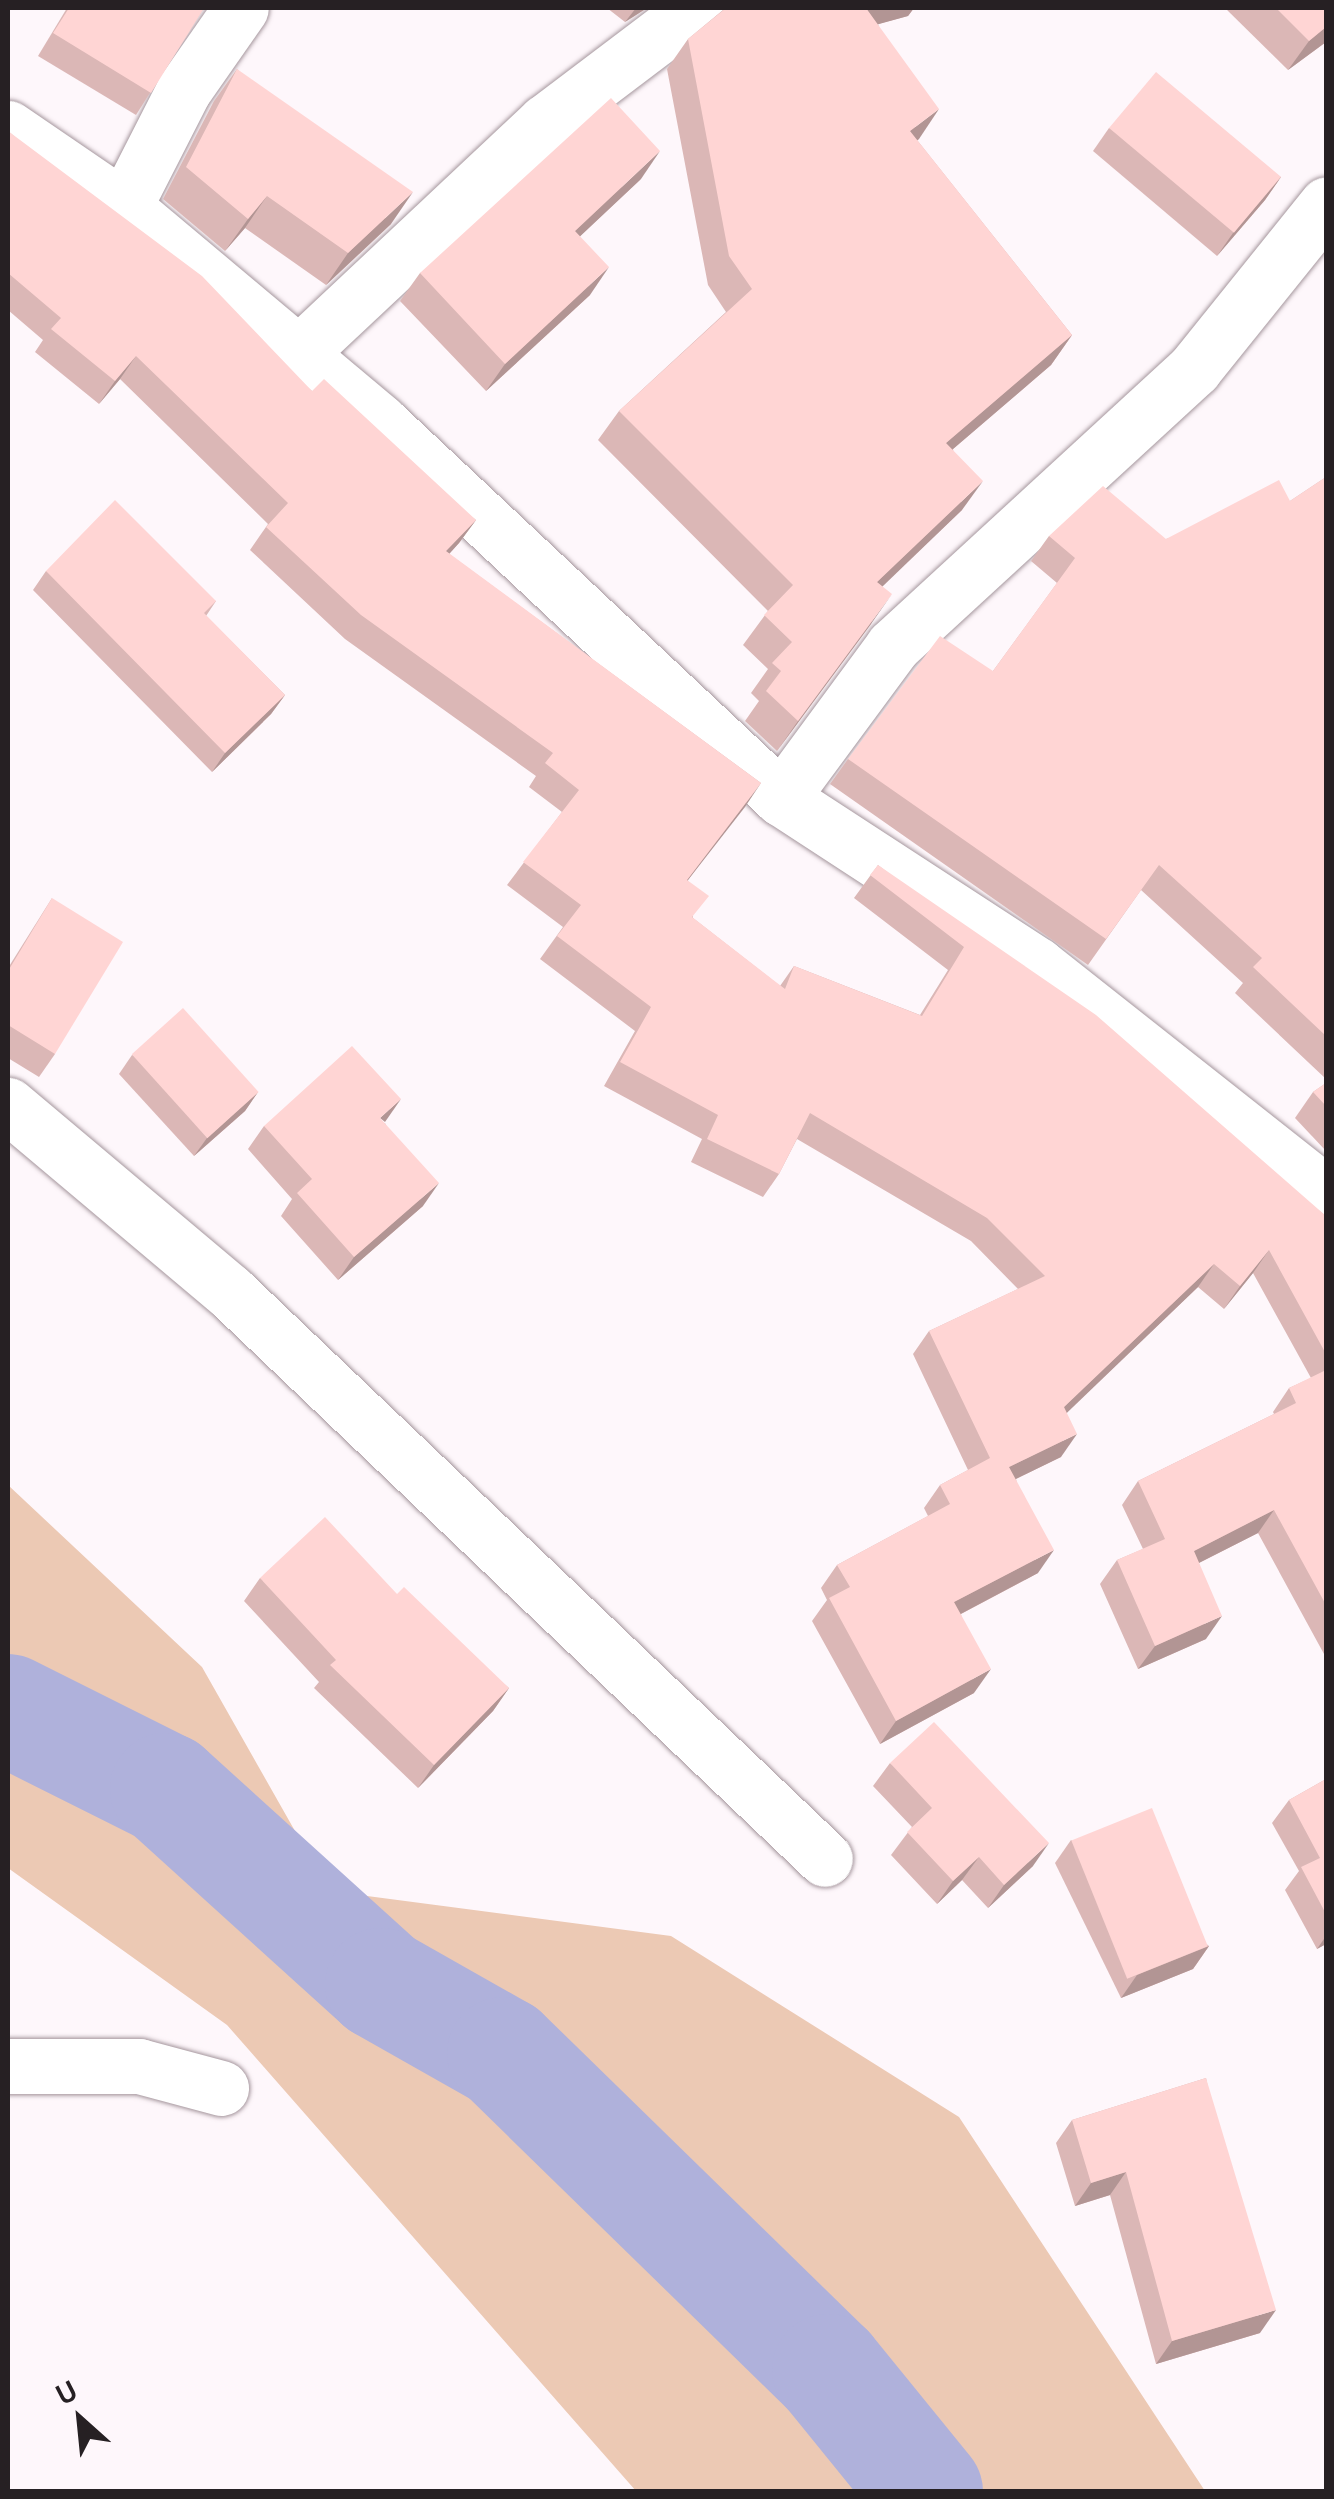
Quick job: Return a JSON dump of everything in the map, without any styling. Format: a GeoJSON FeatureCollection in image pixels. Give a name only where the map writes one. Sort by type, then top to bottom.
{"type":"FeatureCollection","features":[{"type":"Feature","properties":{"kind":"street"},"geometry":{"type":"LineString","coordinates":[[124,207],[183,91],[241,8]]}},
{"type":"Feature","properties":{"kind":"street"},"geometry":{"type":"LineString","coordinates":[[298,354],[545,122],[696,8]]}},
{"type":"Feature","properties":{"kind":"street"},"geometry":{"type":"LineString","coordinates":[[8,128],[124,207],[298,354],[781,798],[1037,965],[1326,1193]]}},
{"type":"Feature","properties":{"kind":"street"},"geometry":{"type":"LineString","coordinates":[[781,798],[893,646],[1194,370],[1326,205]]}},
{"type":"Feature","properties":{"kind":"street"},"geometry":{"type":"LineString","coordinates":[[8,1105],[229,1291],[825,1859]]}},
{"type":"Feature","properties":{"kind":"street"},"geometry":{"type":"LineString","coordinates":[[8,2066],[139,2066],[221,2088]]}},
{"type":"Feature","properties":{"kind":"shaded area"},"geometry":{"type":"Polygon","coordinates":[[[8,1485],[202,1667],[329,1891],[671,1936],[959,2117],[1205,2491],[636,2491],[227,2025],[8,1868],[8,1485]]]}},
{"type":"Feature","properties":{"kind":"building"},"geometry":{"type":"Polygon","coordinates":[[[69,8],[204,8],[151,93],[53,33],[69,8]]]}},
{"type":"Feature","properties":{"kind":"building"},"geometry":{"type":"Polygon","coordinates":[[[726,8],[866,8],[939,109],[910,131],[1072,335],[946,443],[983,481],[877,582],[892,594],[798,721],[766,691],[781,671],[772,663],[792,642],[764,615],[793,585],[619,411],[752,289],[729,256],[688,39],[726,8]]]}},
{"type":"Feature","properties":{"kind":"building"},"geometry":{"type":"Polygon","coordinates":[[[1276,8],[1326,8],[1326,27],[1309,41],[1276,8]]]}},
{"type":"Feature","properties":{"kind":"building"},"geometry":{"type":"Polygon","coordinates":[[[237,69],[413,192],[348,253],[267,196],[248,219],[186,167],[237,69]]]}},
{"type":"Feature","properties":{"kind":"building"},"geometry":{"type":"Polygon","coordinates":[[[1156,72],[1281,177],[1234,233],[1109,128],[1156,72]]]}},
{"type":"Feature","properties":{"kind":"building"},"geometry":{"type":"Polygon","coordinates":[[[611,98],[660,151],[575,231],[609,267],[505,364],[420,273],[611,98]]]}},
{"type":"Feature","properties":{"kind":"building"},"geometry":{"type":"Polygon","coordinates":[[[8,131],[202,276],[312,391],[324,379],[476,520],[446,551],[761,783],[687,880],[709,896],[692,917],[785,989],[794,966],[922,1016],[964,947],[870,875],[878,865],[1096,1015],[1326,1216],[1326,1354],[1269,1250],[1240,1286],[1214,1264],[1064,1407],[1077,1434],[1009,1467],[1054,1550],[954,1602],[991,1669],[896,1721],[829,1598],[850,1587],[837,1565],[950,1504],[940,1485],[990,1458],[929,1331],[1045,1276],[987,1218],[810,1113],[779,1174],[707,1139],[718,1115],[620,1062],[651,1007],[557,936],[581,905],[523,862],[579,790],[545,763],[553,753],[361,615],[266,527],[288,503],[136,356],[115,381],[51,329],[61,318],[8,273],[8,131]]]}},
{"type":"Feature","properties":{"kind":"building"},"geometry":{"type":"Polygon","coordinates":[[[1326,477],[1326,1036],[1253,967],[1262,958],[1159,865],[1106,939],[848,759],[940,636],[993,671],[1075,558],[1049,536],[1103,486],[1166,539],[1279,480],[1290,501],[1326,477]]]}},
{"type":"Feature","properties":{"kind":"building"},"geometry":{"type":"Polygon","coordinates":[[[115,500],[216,601],[204,613],[285,695],[225,753],[46,571],[115,500]]]}},
{"type":"Feature","properties":{"kind":"building"},"geometry":{"type":"Polygon","coordinates":[[[52,898],[123,942],[55,1054],[8,1025],[8,971],[52,898]]]}},
{"type":"Feature","properties":{"kind":"building"},"geometry":{"type":"Polygon","coordinates":[[[183,1008],[259,1092],[207,1138],[132,1054],[183,1008]]]}},
{"type":"Feature","properties":{"kind":"building"},"geometry":{"type":"Polygon","coordinates":[[[352,1046],[401,1099],[380,1118],[439,1183],[354,1257],[297,1193],[312,1179],[264,1126],[352,1046]]]}},
{"type":"Feature","properties":{"kind":"building"},"geometry":{"type":"Polygon","coordinates":[[[1326,1083],[1326,1106],[1313,1092],[1326,1083]]]}},
{"type":"Feature","properties":{"kind":"building"},"geometry":{"type":"Polygon","coordinates":[[[1326,1370],[1326,1605],[1274,1510],[1194,1551],[1222,1616],[1155,1646],[1117,1560],[1165,1539],[1138,1481],[1296,1403],[1289,1388],[1326,1370]]]}},
{"type":"Feature","properties":{"kind":"building"},"geometry":{"type":"Polygon","coordinates":[[[325,1517],[397,1594],[404,1587],[509,1688],[434,1765],[330,1665],[336,1660],[260,1578],[325,1517]]]}},
{"type":"Feature","properties":{"kind":"building"},"geometry":{"type":"Polygon","coordinates":[[[934,1722],[1049,1843],[1004,1885],[979,1857],[953,1881],[907,1832],[932,1808],[890,1763],[934,1722]]]}},
{"type":"Feature","properties":{"kind":"building"},"geometry":{"type":"Polygon","coordinates":[[[1326,1779],[1326,1914],[1301,1867],[1320,1858],[1289,1800],[1326,1779]]]}},
{"type":"Feature","properties":{"kind":"building"},"geometry":{"type":"Polygon","coordinates":[[[1152,1808],[1208,1946],[1127,1979],[1071,1841],[1152,1808]]]}},
{"type":"Feature","properties":{"kind":"building"},"geometry":{"type":"Polygon","coordinates":[[[1206,2078],[1276,2310],[1172,2341],[1126,2172],[1091,2183],[1072,2120],[1206,2078]]]}},
{"type":"Feature","properties":{"kind":"waterway"},"geometry":{"type":"LineString","coordinates":[[8,1710],[166,1789],[381,1984],[503,2053],[828,2370],[927,2492]]}}]}
